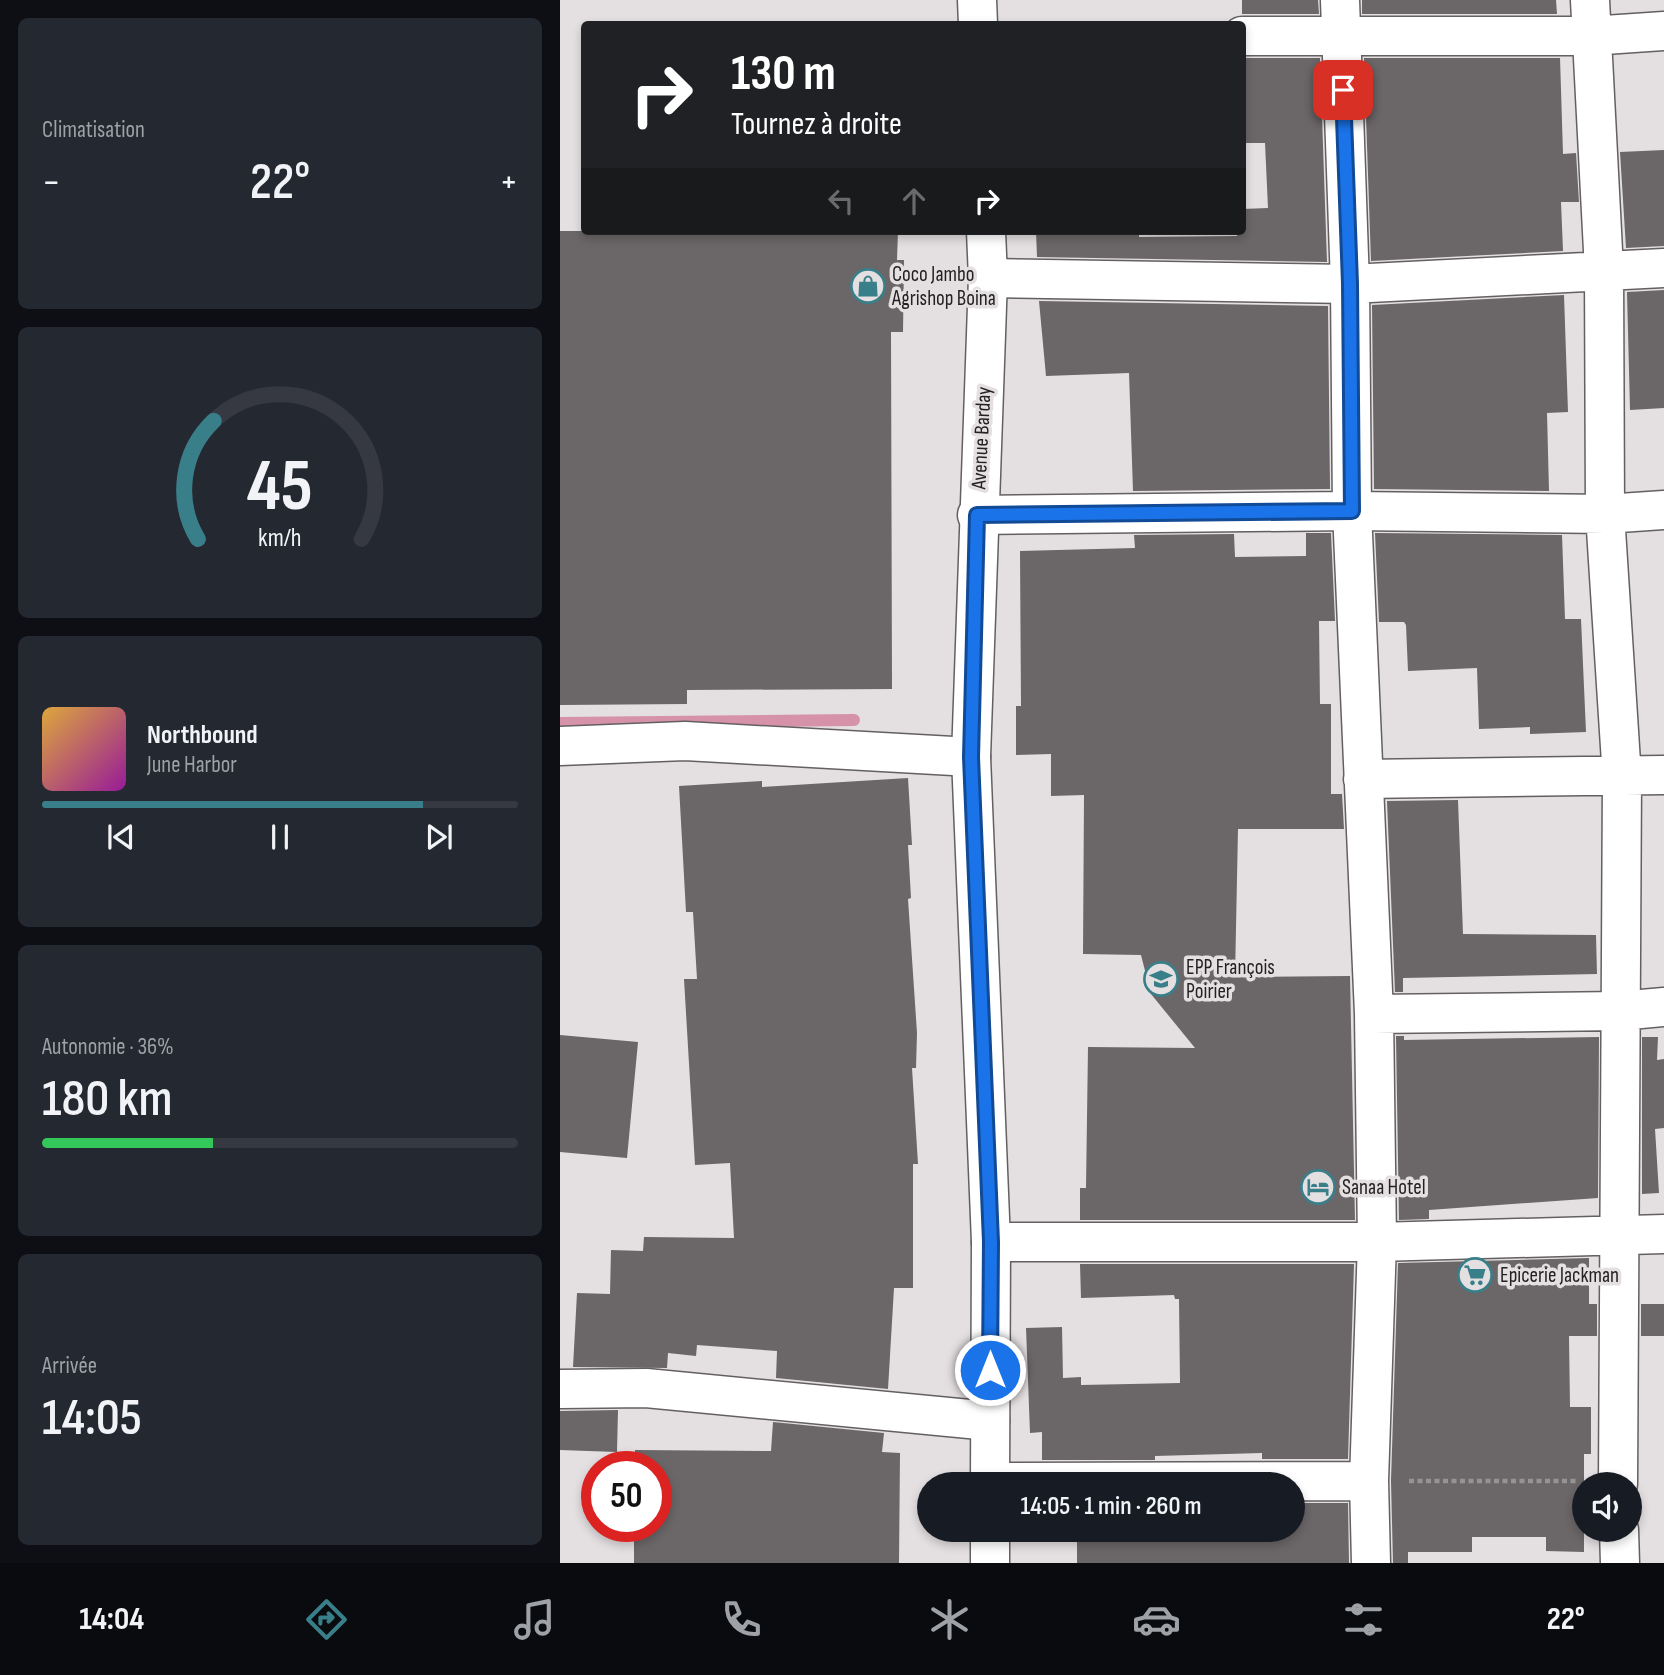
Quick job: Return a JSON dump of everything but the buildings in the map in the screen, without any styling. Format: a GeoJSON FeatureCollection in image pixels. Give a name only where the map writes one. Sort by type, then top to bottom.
{"type":"FeatureCollection","features":[{"type":"Feature","properties":{"kind":"street"},"geometry":{"type":"LineString","coordinates":[[977,0],[978,21]]}},
{"type":"Feature","properties":{"kind":"street"},"geometry":{"type":"LineString","coordinates":[[1341,17],[1350,284],[1352,511],[1374,1014],[1377,1242],[1369,1481],[1371,1563]]}},
{"type":"Feature","properties":{"kind":"street"},"geometry":{"type":"LineString","coordinates":[[1246,35],[1341,17],[1590,18],[1664,31]]}},
{"type":"Feature","properties":{"kind":"street"},"geometry":{"type":"LineString","coordinates":[[1590,18],[1604,270],[1605,514],[1622,778],[1618,1472]]}},
{"type":"Feature","properties":{"kind":"street","name":"Avenue Barday"},"geometry":{"type":"LineString","coordinates":[[986,235],[988,278],[977,515],[971,757],[991,1242],[990,1472]]}},
{"type":"Feature","properties":{"kind":"street"},"geometry":{"type":"LineString","coordinates":[[988,278],[1350,284],[1664,268]]}},
{"type":"Feature","properties":{"kind":"street"},"geometry":{"type":"LineString","coordinates":[[977,515],[1352,511],[1605,514],[1664,510]]}},
{"type":"Feature","properties":{"kind":"street"},"geometry":{"type":"LineString","coordinates":[[560,746],[685,741],[971,757]]}},
{"type":"Feature","properties":{"kind":"street"},"geometry":{"type":"LineString","coordinates":[[1363,779],[1622,778],[1664,775]]}},
{"type":"Feature","properties":{"kind":"street"},"geometry":{"type":"LineString","coordinates":[[1374,1014],[1619,1011],[1664,1007]]}},
{"type":"Feature","properties":{"kind":"street"},"geometry":{"type":"LineString","coordinates":[[991,1242],[1377,1242],[1664,1234]]}},
{"type":"Feature","properties":{"kind":"street"},"geometry":{"type":"LineString","coordinates":[[560,1389],[646,1388],[990,1421]]}},
{"type":"Feature","properties":{"kind":"street"},"geometry":{"type":"LineString","coordinates":[[1305,1481],[1369,1481]]}},
{"type":"Feature","properties":{"kind":"street"},"geometry":{"type":"LineString","coordinates":[[990,1542],[990,1563]]}},
{"type":"Feature","properties":{"kind":"street"},"geometry":{"type":"LineString","coordinates":[[1619,1542],[1620,1563]]}},
{"type":"Feature","properties":{"kind":"path"},"geometry":{"type":"LineString","coordinates":[[1369,1481],[1572,1483]]}},
{"type":"Feature","properties":{"kind":"waterway"},"geometry":{"type":"LineString","coordinates":[[560,723],[854,720]]}},
{"type":"Feature","properties":{"kind":"place","name":"Coco Jambo Agrishop Boina"},"geometry":{"type":"Point","coordinates":[868,286]}},
{"type":"Feature","properties":{"kind":"place","name":"EPP François Poirier"},"geometry":{"type":"Point","coordinates":[1161,979]}},
{"type":"Feature","properties":{"kind":"place","name":"Sanaa Hotel"},"geometry":{"type":"Point","coordinates":[1318,1187]}},
{"type":"Feature","properties":{"kind":"place","name":"Epicerie Jackman"},"geometry":{"type":"Point","coordinates":[1475,1275]}},
{"type":"Feature","properties":{"kind":"route"},"geometry":{"type":"LineString","coordinates":[[990,1370],[991,1242],[971,757],[977,515],[1352,511],[1350,284],[1343,90]]}}]}
